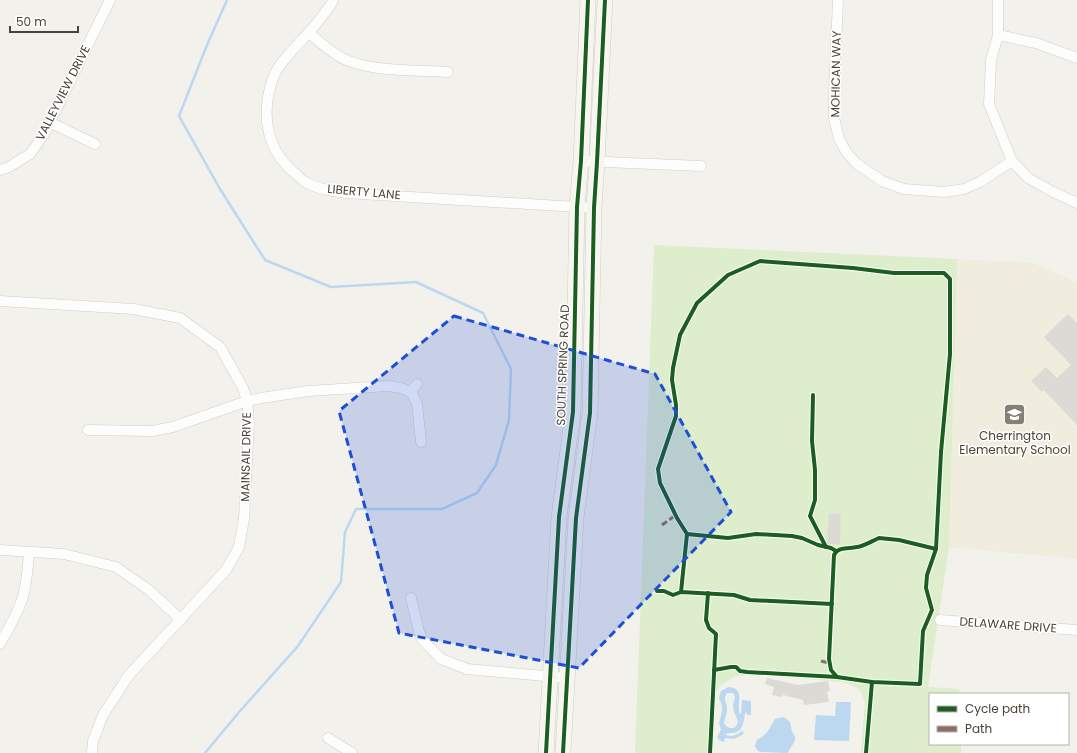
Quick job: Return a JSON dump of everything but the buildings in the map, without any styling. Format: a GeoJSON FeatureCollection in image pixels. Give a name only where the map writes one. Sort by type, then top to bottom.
{"type":"FeatureCollection","features":[{"type":"Feature","properties":{"kind":"main road","name":"SOUTH SPRING ROAD"},"geometry":{"type":"LineString","coordinates":[[546,753],[559,517],[573,412],[577,207],[581,161],[588,0]]}},
{"type":"Feature","properties":{"kind":"main road"},"geometry":{"type":"LineString","coordinates":[[562,753],[576,518],[590,413],[594,208],[605,0]]}},
{"type":"Feature","properties":{"kind":"main road"},"geometry":{"type":"LineString","coordinates":[[587,29],[603,29]]}},
{"type":"Feature","properties":{"kind":"street","name":"VALLEYVIEW DRIVE"},"geometry":{"type":"LineString","coordinates":[[0,170],[9,167],[30,154],[44,134],[110,0]]}},
{"type":"Feature","properties":{"kind":"street","name":"LIBERTY LANE"},"geometry":{"type":"LineString","coordinates":[[333,0],[316,25],[278,68],[269,89],[266,110],[271,141],[278,155],[285,164],[306,183],[320,188],[345,193],[594,208]]}},
{"type":"Feature","properties":{"kind":"street","name":"MOHICAN WAY"},"geometry":{"type":"LineString","coordinates":[[838,0],[834,118],[839,139],[847,153],[857,164],[882,181],[904,189],[944,192],[964,189],[980,182],[1012,161]]}},
{"type":"Feature","properties":{"kind":"street"},"geometry":{"type":"LineString","coordinates":[[998,0],[998,35],[990,60],[988,104],[1012,161],[1028,178],[1077,203]]}},
{"type":"Feature","properties":{"kind":"street"},"geometry":{"type":"LineString","coordinates":[[309,32],[342,59],[358,65],[448,72]]}},
{"type":"Feature","properties":{"kind":"street"},"geometry":{"type":"LineString","coordinates":[[998,35],[1036,43],[1077,58]]}},
{"type":"Feature","properties":{"kind":"street"},"geometry":{"type":"LineString","coordinates":[[50,122],[95,144]]}},
{"type":"Feature","properties":{"kind":"street"},"geometry":{"type":"LineString","coordinates":[[581,161],[701,166]]}},
{"type":"Feature","properties":{"kind":"street","name":"MAINSAIL DRIVE"},"geometry":{"type":"LineString","coordinates":[[0,301],[134,309],[180,318],[220,347],[243,388],[247,402],[249,423],[244,519],[239,547],[226,570],[130,675],[103,715],[93,741],[92,753]]}},
{"type":"Feature","properties":{"kind":"street"},"geometry":{"type":"LineString","coordinates":[[410,392],[417,384]]}},
{"type":"Feature","properties":{"kind":"street"},"geometry":{"type":"LineString","coordinates":[[88,430],[152,431],[173,427],[261,398],[308,391],[388,386],[401,388],[410,392],[418,404],[421,442]]}},
{"type":"Feature","properties":{"kind":"street"},"geometry":{"type":"LineString","coordinates":[[0,550],[64,554],[116,567],[149,590],[181,620]]}},
{"type":"Feature","properties":{"kind":"street"},"geometry":{"type":"LineString","coordinates":[[0,644],[23,596],[29,552]]}},
{"type":"Feature","properties":{"kind":"street"},"geometry":{"type":"LineString","coordinates":[[412,598],[419,632],[422,639],[441,660],[467,669],[567,678]]}},
{"type":"Feature","properties":{"kind":"street","name":"DELAWARE DRIVE"},"geometry":{"type":"LineString","coordinates":[[940,620],[1077,630]]}},
{"type":"Feature","properties":{"kind":"street"},"geometry":{"type":"LineString","coordinates":[[328,738],[352,753]]}},
{"type":"Feature","properties":{"kind":"highlighted area"},"geometry":{"type":"Polygon","coordinates":[[[454,316],[655,374],[731,512],[579,668],[399,633],[339,411],[454,316]]]}},
{"type":"Feature","properties":{"kind":"shaded area","name":"Cherrington Elementary School"},"geometry":{"type":"Polygon","coordinates":[[[957,259],[1033,263],[1077,282],[1077,559],[949,547],[957,259]]]}},
{"type":"Feature","properties":{"kind":"green space"},"geometry":{"type":"Polygon","coordinates":[[[654,245],[957,259],[949,547],[928,687],[959,689],[960,693],[929,693],[929,745],[961,745],[961,753],[861,753],[865,702],[861,692],[857,688],[842,682],[756,675],[736,676],[721,685],[716,692],[713,753],[635,753],[654,245]]]}},
{"type":"Feature","properties":{"kind":"water"},"geometry":{"type":"Polygon","coordinates":[[[729,687],[734,688],[737,691],[739,694],[740,714],[742,700],[751,701],[751,715],[747,715],[747,713],[745,713],[741,729],[736,732],[725,734],[731,736],[742,731],[744,733],[736,738],[725,738],[724,742],[718,739],[721,730],[719,723],[722,706],[719,698],[721,691],[729,687]],[[727,693],[725,697],[727,710],[724,724],[729,728],[734,728],[738,723],[733,710],[735,696],[733,693],[727,693]]]}},
{"type":"Feature","properties":{"kind":"water"},"geometry":{"type":"Polygon","coordinates":[[[836,702],[851,702],[849,741],[814,740],[816,715],[835,716],[836,702]]]}},
{"type":"Feature","properties":{"kind":"water"},"geometry":{"type":"Polygon","coordinates":[[[783,717],[789,721],[795,736],[794,743],[788,753],[760,752],[757,750],[755,746],[757,740],[766,733],[775,719],[783,717]]]}},
{"type":"Feature","properties":{"kind":"waterway"},"geometry":{"type":"LineString","coordinates":[[205,753],[298,646],[341,582],[345,532],[356,509],[442,509],[477,493],[496,465],[509,420],[511,369],[483,313],[416,282],[331,287],[265,260],[220,189],[179,116],[207,45],[227,0]]}},
{"type":"Feature","properties":{"kind":"marked path"},"geometry":{"type":"LineString","coordinates":[[662,525],[676,515]]}},
{"type":"Feature","properties":{"kind":"marked path"},"geometry":{"type":"LineString","coordinates":[[821,661],[829,663]]}},
{"type":"Feature","properties":{"kind":"cycle path"},"geometry":{"type":"LineString","coordinates":[[546,753],[559,517],[573,412],[577,207],[581,161],[588,0]]}},
{"type":"Feature","properties":{"kind":"cycle path"},"geometry":{"type":"LineString","coordinates":[[563,753],[576,518],[590,413],[594,208],[605,0]]}},
{"type":"Feature","properties":{"kind":"cycle path"},"geometry":{"type":"LineString","coordinates":[[687,534],[677,518],[660,483],[658,469],[676,416],[676,405],[672,380],[680,335],[697,303],[728,275],[760,261],[853,268],[894,273],[944,273],[950,279],[950,354],[941,452],[936,549]]}},
{"type":"Feature","properties":{"kind":"cycle path"},"geometry":{"type":"LineString","coordinates":[[813,395],[812,441],[815,470],[815,500],[810,516],[826,547]]}},
{"type":"Feature","properties":{"kind":"cycle path"},"geometry":{"type":"LineString","coordinates":[[681,592],[687,534],[728,538],[756,534],[792,536],[802,538],[836,551]]}},
{"type":"Feature","properties":{"kind":"cycle path"},"geometry":{"type":"LineString","coordinates":[[879,538],[899,540],[936,549],[927,575],[926,588],[932,610],[923,631],[920,684],[872,682],[837,677],[831,670],[829,659],[834,555],[841,549],[865,545],[879,538]]}},
{"type":"Feature","properties":{"kind":"cycle path"},"geometry":{"type":"LineString","coordinates":[[657,591],[664,591],[673,595],[681,592],[734,595],[750,600],[832,604]]}},
{"type":"Feature","properties":{"kind":"cycle path"},"geometry":{"type":"LineString","coordinates":[[708,593],[706,620],[709,628],[716,634],[710,753]]}},
{"type":"Feature","properties":{"kind":"cycle path"},"geometry":{"type":"LineString","coordinates":[[714,670],[736,667],[740,671],[747,672],[837,677]]}},
{"type":"Feature","properties":{"kind":"cycle path"},"geometry":{"type":"LineString","coordinates":[[866,753],[872,682]]}},
{"type":"Feature","properties":{"kind":"place","name":"Cherrington Elementary School"},"geometry":{"type":"Point","coordinates":[1015,415]}}]}
